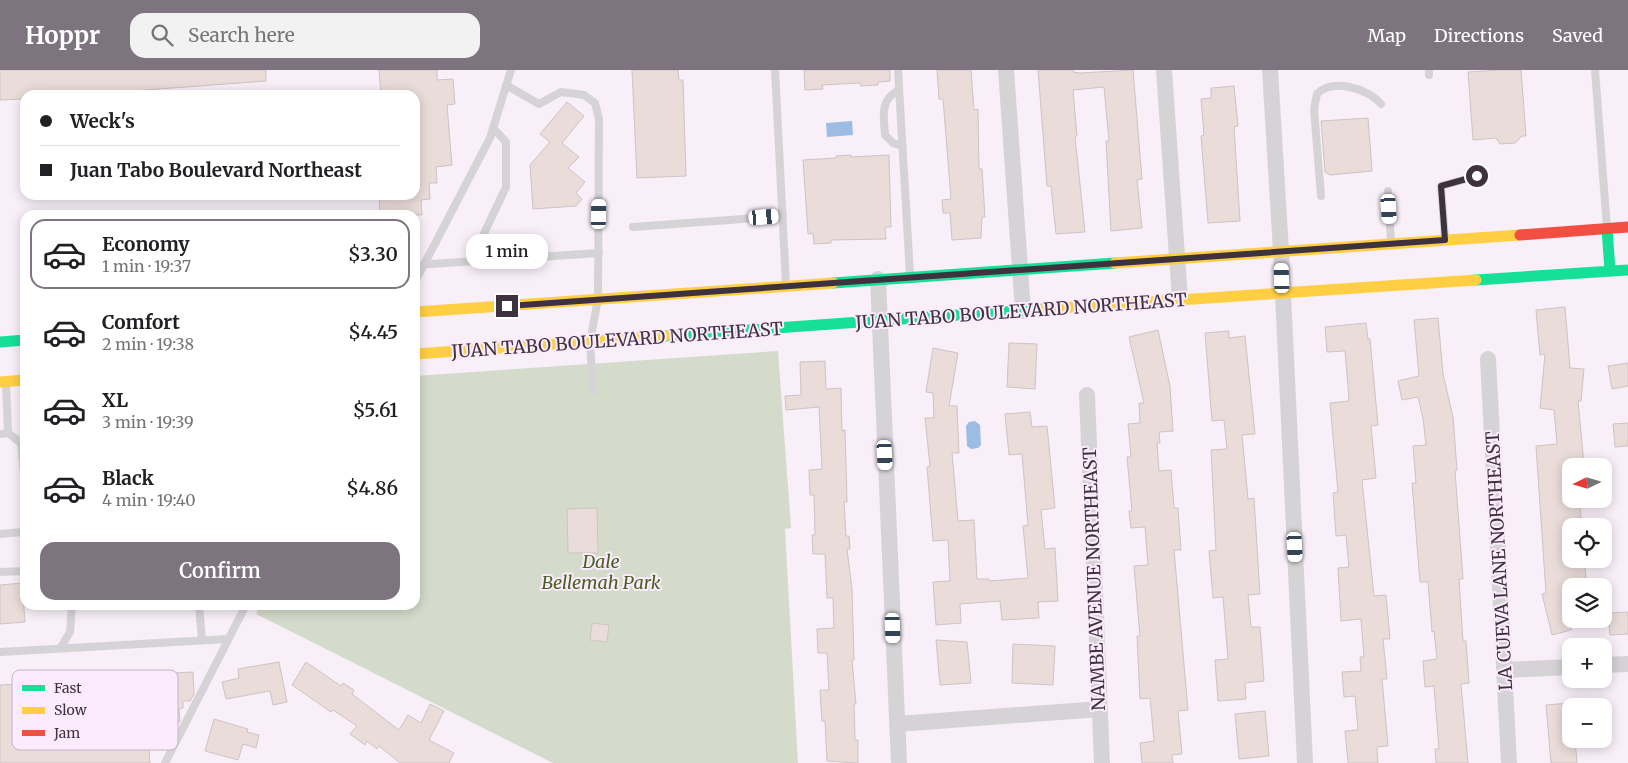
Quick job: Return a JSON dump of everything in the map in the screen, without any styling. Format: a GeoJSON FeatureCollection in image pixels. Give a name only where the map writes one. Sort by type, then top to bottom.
{"type":"FeatureCollection","features":[{"type":"Feature","properties":{"kind":"main road"},"geometry":{"type":"LineString","coordinates":[[420,312],[1628,227]]}},
{"type":"Feature","properties":{"kind":"main road"},"geometry":{"type":"LineString","coordinates":[[1607,229],[1610,270]]}},
{"type":"Feature","properties":{"kind":"main road","name":"JUAN TABO BOULEVARD NORTHEAST"},"geometry":{"type":"LineString","coordinates":[[420,354],[1283,292],[1628,270]]}},
{"type":"Feature","properties":{"kind":"main road"},"geometry":{"type":"LineString","coordinates":[[0,342],[20,340]]}},
{"type":"Feature","properties":{"kind":"main road"},"geometry":{"type":"LineString","coordinates":[[3,382],[20,380]]}},
{"type":"Feature","properties":{"kind":"street"},"geometry":{"type":"LineString","coordinates":[[1006,70],[1023,311]]}},
{"type":"Feature","properties":{"kind":"street"},"geometry":{"type":"LineString","coordinates":[[1164,70],[1180,300]]}},
{"type":"Feature","properties":{"kind":"street"},"geometry":{"type":"LineString","coordinates":[[1270,70],[1281,251],[1305,763]]}},
{"type":"Feature","properties":{"kind":"street"},"geometry":{"type":"LineString","coordinates":[[878,280],[899,763]]}},
{"type":"Feature","properties":{"kind":"street","name":"LA CUEVA LANE NORTHEAST"},"geometry":{"type":"LineString","coordinates":[[1488,359],[1509,763]]}},
{"type":"Feature","properties":{"kind":"street","name":"NAMBE AVENUE NORTHEAST"},"geometry":{"type":"LineString","coordinates":[[1087,395],[1102,763]]}},
{"type":"Feature","properties":{"kind":"street"},"geometry":{"type":"LineString","coordinates":[[1612,665],[1628,664]]}},
{"type":"Feature","properties":{"kind":"street"},"geometry":{"type":"LineString","coordinates":[[1505,670],[1562,667]]}},
{"type":"Feature","properties":{"kind":"street"},"geometry":{"type":"LineString","coordinates":[[897,724],[1100,709]]}},
{"type":"Feature","properties":{"kind":"lane"},"geometry":{"type":"LineString","coordinates":[[420,272],[490,138],[511,70]]}},
{"type":"Feature","properties":{"kind":"lane"},"geometry":{"type":"LineString","coordinates":[[775,70],[786,286]]}},
{"type":"Feature","properties":{"kind":"lane"},"geometry":{"type":"LineString","coordinates":[[898,70],[910,278]]}},
{"type":"Feature","properties":{"kind":"lane"},"geometry":{"type":"LineString","coordinates":[[1595,70],[1607,229]]}},
{"type":"Feature","properties":{"kind":"lane"},"geometry":{"type":"LineString","coordinates":[[506,85],[537,104],[561,92],[584,95],[595,103],[599,119],[598,299],[590,342],[593,391]]}},
{"type":"Feature","properties":{"kind":"lane"},"geometry":{"type":"LineString","coordinates":[[1321,196],[1314,109],[1316,94],[1326,87],[1345,87],[1374,96],[1381,104]]}},
{"type":"Feature","properties":{"kind":"lane"},"geometry":{"type":"LineString","coordinates":[[899,90],[890,94],[883,106],[885,135],[893,142],[902,146]]}},
{"type":"Feature","properties":{"kind":"lane"},"geometry":{"type":"LineString","coordinates":[[471,261],[506,187],[506,142],[494,128]]}},
{"type":"Feature","properties":{"kind":"lane"},"geometry":{"type":"LineString","coordinates":[[1445,240],[1441,186],[1477,176]]}},
{"type":"Feature","properties":{"kind":"lane"},"geometry":{"type":"LineString","coordinates":[[1388,191],[1392,244]]}},
{"type":"Feature","properties":{"kind":"lane"},"geometry":{"type":"LineString","coordinates":[[633,227],[783,216]]}},
{"type":"Feature","properties":{"kind":"lane"},"geometry":{"type":"LineString","coordinates":[[420,264],[598,253]]}},
{"type":"Feature","properties":{"kind":"lane"},"geometry":{"type":"LineString","coordinates":[[3,382],[4,433],[20,442]]}},
{"type":"Feature","properties":{"kind":"lane"},"geometry":{"type":"LineString","coordinates":[[0,534],[20,532]]}},
{"type":"Feature","properties":{"kind":"lane"},"geometry":{"type":"LineString","coordinates":[[0,572],[20,571]]}},
{"type":"Feature","properties":{"kind":"lane"},"geometry":{"type":"LineString","coordinates":[[61,647],[70,632],[72,610]]}},
{"type":"Feature","properties":{"kind":"lane"},"geometry":{"type":"LineString","coordinates":[[199,610],[202,640]]}},
{"type":"Feature","properties":{"kind":"lane"},"geometry":{"type":"LineString","coordinates":[[178,737],[243,610]]}},
{"type":"Feature","properties":{"kind":"lane"},"geometry":{"type":"LineString","coordinates":[[0,652],[228,638]]}},
{"type":"Feature","properties":{"kind":"lane"},"geometry":{"type":"LineString","coordinates":[[165,763],[172,750]]}},
{"type":"Feature","properties":{"kind":"green space","name":"Dale Bellemah Park"},"geometry":{"type":"Polygon","coordinates":[[[778,351],[791,528],[785,529],[798,763],[553,763],[256,614],[258,610],[420,610],[420,376],[778,351]]]}},
{"type":"Feature","properties":{"kind":"water"},"geometry":{"type":"Polygon","coordinates":[[[852,121],[853,135],[827,137],[826,123],[852,121]]]}},
{"type":"Feature","properties":{"kind":"water"},"geometry":{"type":"Polygon","coordinates":[[[975,421],[980,425],[981,445],[978,448],[971,449],[967,446],[966,426],[969,422],[975,421]]]}},
{"type":"Feature","properties":{"kind":"building"},"geometry":{"type":"Polygon","coordinates":[[[0,70],[266,70],[266,81],[146,90],[20,90],[20,99],[0,100],[0,70]]]}},
{"type":"Feature","properties":{"kind":"building"},"geometry":{"type":"Polygon","coordinates":[[[379,70],[437,70],[437,80],[453,79],[455,104],[447,105],[452,165],[436,167],[437,183],[429,183],[430,199],[421,200],[422,215],[420,215],[420,210],[380,210],[379,200],[420,200],[420,90],[381,90],[379,70]]]}},
{"type":"Feature","properties":{"kind":"building"},"geometry":{"type":"Polygon","coordinates":[[[632,70],[678,70],[679,80],[683,80],[686,176],[637,178],[632,70]]]}},
{"type":"Feature","properties":{"kind":"building"},"geometry":{"type":"Polygon","coordinates":[[[804,70],[890,70],[890,81],[878,82],[878,85],[861,86],[860,83],[822,85],[823,89],[805,90],[804,70]]]}},
{"type":"Feature","properties":{"kind":"building"},"geometry":{"type":"Polygon","coordinates":[[[937,70],[971,70],[974,110],[978,109],[979,169],[982,169],[985,217],[982,217],[981,238],[952,240],[950,213],[943,213],[942,200],[951,199],[943,99],[939,99],[937,70]]]}},
{"type":"Feature","properties":{"kind":"building"},"geometry":{"type":"Polygon","coordinates":[[[1038,70],[1073,70],[1073,72],[1080,73],[1133,70],[1142,179],[1137,180],[1142,228],[1111,231],[1106,141],[1109,141],[1104,87],[1073,90],[1077,136],[1075,137],[1085,232],[1056,234],[1051,186],[1047,186],[1038,70]]]}},
{"type":"Feature","properties":{"kind":"building"},"geometry":{"type":"Polygon","coordinates":[[[1521,70],[1526,136],[1522,136],[1515,143],[1500,144],[1496,138],[1473,140],[1468,72],[1521,70]]]}},
{"type":"Feature","properties":{"kind":"building"},"geometry":{"type":"Polygon","coordinates":[[[1234,86],[1238,126],[1234,127],[1240,221],[1208,223],[1201,136],[1204,135],[1201,99],[1211,98],[1211,88],[1234,86]]]}},
{"type":"Feature","properties":{"kind":"building"},"geometry":{"type":"Polygon","coordinates":[[[567,102],[584,116],[562,143],[579,157],[568,168],[585,182],[576,193],[582,199],[576,206],[533,209],[530,165],[550,142],[540,134],[567,102]]]}},
{"type":"Feature","properties":{"kind":"building"},"geometry":{"type":"Polygon","coordinates":[[[1368,118],[1372,171],[1330,175],[1325,172],[1321,121],[1368,118]]]}},
{"type":"Feature","properties":{"kind":"building"},"geometry":{"type":"Polygon","coordinates":[[[851,155],[851,157],[889,155],[891,227],[885,227],[886,239],[831,240],[831,243],[814,244],[813,233],[808,234],[803,160],[851,155]]]}},
{"type":"Feature","properties":{"kind":"building"},"geometry":{"type":"Polygon","coordinates":[[[1565,307],[1570,368],[1584,369],[1581,401],[1578,401],[1583,458],[1562,458],[1562,508],[1580,508],[1581,518],[1562,518],[1562,568],[1585,568],[1586,578],[1562,578],[1562,628],[1571,628],[1571,630],[1552,635],[1542,594],[1546,593],[1536,446],[1557,444],[1554,410],[1540,408],[1545,354],[1540,355],[1536,310],[1565,307]]]}},
{"type":"Feature","properties":{"kind":"building"},"geometry":{"type":"Polygon","coordinates":[[[1438,318],[1443,374],[1453,417],[1457,470],[1455,471],[1463,579],[1459,579],[1463,641],[1466,641],[1469,683],[1461,684],[1468,763],[1436,763],[1435,749],[1439,749],[1434,686],[1425,687],[1423,661],[1437,659],[1434,631],[1432,632],[1428,582],[1420,582],[1412,483],[1416,483],[1413,446],[1426,445],[1418,397],[1402,400],[1398,381],[1419,376],[1414,320],[1438,318]]]}},
{"type":"Feature","properties":{"kind":"building"},"geometry":{"type":"Polygon","coordinates":[[[1366,323],[1368,339],[1370,339],[1378,425],[1371,426],[1376,478],[1362,480],[1374,596],[1386,595],[1390,639],[1383,639],[1387,679],[1382,679],[1388,746],[1377,747],[1378,763],[1348,763],[1345,731],[1358,730],[1355,696],[1344,697],[1342,672],[1361,671],[1360,657],[1364,657],[1361,619],[1341,621],[1338,568],[1349,567],[1346,535],[1336,536],[1333,493],[1338,492],[1330,403],[1349,401],[1345,351],[1327,352],[1325,327],[1366,323]]]}},
{"type":"Feature","properties":{"kind":"building"},"geometry":{"type":"Polygon","coordinates":[[[1158,330],[1170,386],[1173,431],[1159,432],[1160,443],[1157,443],[1159,471],[1171,470],[1174,508],[1178,508],[1181,550],[1174,550],[1188,710],[1178,711],[1182,754],[1172,755],[1173,763],[1142,763],[1140,743],[1154,741],[1150,698],[1140,699],[1137,636],[1140,636],[1134,566],[1148,565],[1145,527],[1131,528],[1129,511],[1132,511],[1127,457],[1131,457],[1128,424],[1140,423],[1139,403],[1144,403],[1129,337],[1158,330]]]}},
{"type":"Feature","properties":{"kind":"building"},"geometry":{"type":"Polygon","coordinates":[[[1229,331],[1229,338],[1245,336],[1255,434],[1242,435],[1248,499],[1254,498],[1260,594],[1248,595],[1251,627],[1260,627],[1264,681],[1245,683],[1246,699],[1218,701],[1215,660],[1228,659],[1223,597],[1213,598],[1209,551],[1216,550],[1211,450],[1227,449],[1224,420],[1212,421],[1205,333],[1229,331]]]}},
{"type":"Feature","properties":{"kind":"building"},"geometry":{"type":"Polygon","coordinates":[[[1009,343],[1037,344],[1035,389],[1007,387],[1009,343]]]}},
{"type":"Feature","properties":{"kind":"building"},"geometry":{"type":"Polygon","coordinates":[[[933,348],[958,353],[949,406],[957,406],[959,453],[952,453],[958,521],[974,520],[977,579],[989,579],[989,581],[1028,578],[1023,526],[1028,525],[1022,454],[1009,455],[1005,414],[1030,412],[1032,427],[1047,426],[1055,508],[1041,510],[1045,549],[1055,548],[1058,601],[1038,602],[1039,618],[1002,620],[1000,601],[960,604],[961,623],[936,625],[933,582],[950,581],[948,540],[933,541],[927,467],[930,466],[925,418],[934,418],[933,393],[926,392],[933,348]]]}},
{"type":"Feature","properties":{"kind":"building"},"geometry":{"type":"Polygon","coordinates":[[[825,361],[826,389],[841,388],[842,431],[845,430],[847,502],[844,502],[846,536],[849,536],[850,549],[847,549],[852,589],[854,660],[852,660],[856,704],[854,704],[855,740],[858,740],[858,763],[827,761],[825,721],[822,721],[820,690],[829,690],[827,653],[818,653],[817,629],[834,628],[833,598],[827,598],[825,554],[813,554],[812,535],[815,535],[814,495],[810,495],[809,470],[822,469],[819,407],[786,410],[785,396],[801,395],[800,362],[825,361]]]}},
{"type":"Feature","properties":{"kind":"building"},"geometry":{"type":"Polygon","coordinates":[[[1628,363],[1628,386],[1612,389],[1608,366],[1628,363]]]}},
{"type":"Feature","properties":{"kind":"building"},"geometry":{"type":"Polygon","coordinates":[[[1628,423],[1628,446],[1615,447],[1613,424],[1628,423]]]}},
{"type":"Feature","properties":{"kind":"building"},"geometry":{"type":"Polygon","coordinates":[[[597,508],[598,553],[568,553],[567,509],[597,508]]]}},
{"type":"Feature","properties":{"kind":"building"},"geometry":{"type":"Polygon","coordinates":[[[20,583],[20,610],[24,610],[25,622],[0,624],[0,585],[20,583]]]}},
{"type":"Feature","properties":{"kind":"building"},"geometry":{"type":"Polygon","coordinates":[[[1628,612],[1628,634],[1610,635],[1612,613],[1628,612]]]}},
{"type":"Feature","properties":{"kind":"building"},"geometry":{"type":"Polygon","coordinates":[[[592,623],[609,625],[607,642],[590,640],[592,623]]]}},
{"type":"Feature","properties":{"kind":"building"},"geometry":{"type":"Polygon","coordinates":[[[936,640],[967,642],[971,683],[940,685],[936,640]]]}},
{"type":"Feature","properties":{"kind":"building"},"geometry":{"type":"Polygon","coordinates":[[[1013,644],[1055,646],[1053,685],[1012,683],[1013,644]]]}},
{"type":"Feature","properties":{"kind":"building"},"geometry":{"type":"Polygon","coordinates":[[[279,662],[287,702],[273,705],[270,691],[226,699],[222,682],[239,678],[238,669],[279,662]]]}},
{"type":"Feature","properties":{"kind":"building"},"geometry":{"type":"Polygon","coordinates":[[[306,662],[341,686],[343,683],[354,690],[352,694],[399,730],[408,715],[421,723],[430,704],[444,711],[429,740],[454,753],[449,763],[400,763],[379,746],[377,749],[367,741],[365,745],[350,734],[357,726],[333,710],[331,712],[292,685],[306,662]]]}},
{"type":"Feature","properties":{"kind":"building"},"geometry":{"type":"Polygon","coordinates":[[[193,672],[194,694],[190,701],[183,701],[183,708],[179,709],[180,722],[178,722],[178,673],[193,672]]]}},
{"type":"Feature","properties":{"kind":"building"},"geometry":{"type":"Polygon","coordinates":[[[12,684],[12,750],[149,750],[150,763],[0,763],[0,685],[12,684]]]}},
{"type":"Feature","properties":{"kind":"building"},"geometry":{"type":"Polygon","coordinates":[[[1562,704],[1562,748],[1576,748],[1577,763],[1551,763],[1546,705],[1562,704]]]}},
{"type":"Feature","properties":{"kind":"building"},"geometry":{"type":"Polygon","coordinates":[[[1265,711],[1269,756],[1239,759],[1235,714],[1265,711]]]}},
{"type":"Feature","properties":{"kind":"building"},"geometry":{"type":"Polygon","coordinates":[[[214,719],[248,729],[247,732],[259,735],[256,748],[243,744],[238,760],[205,751],[214,719]]]}},
{"type":"Feature","properties":{"kind":"traffic: fast"},"geometry":{"type":"LineString","coordinates":[[1607,229],[1610,270]]}},
{"type":"Feature","properties":{"kind":"traffic: fast"},"geometry":{"type":"LineString","coordinates":[[833,283],[1115,263]]}},
{"type":"Feature","properties":{"kind":"traffic: fast"},"geometry":{"type":"LineString","coordinates":[[1476,280],[1628,270]]}},
{"type":"Feature","properties":{"kind":"traffic: fast"},"geometry":{"type":"LineString","coordinates":[[665,336],[1044,309]]}},
{"type":"Feature","properties":{"kind":"traffic: fast"},"geometry":{"type":"LineString","coordinates":[[0,342],[20,340]]}},
{"type":"Feature","properties":{"kind":"traffic: slow"},"geometry":{"type":"LineString","coordinates":[[1115,263],[1520,235]]}},
{"type":"Feature","properties":{"kind":"traffic: slow"},"geometry":{"type":"LineString","coordinates":[[1044,309],[1476,280]]}},
{"type":"Feature","properties":{"kind":"traffic: slow"},"geometry":{"type":"LineString","coordinates":[[420,312],[833,283]]}},
{"type":"Feature","properties":{"kind":"traffic: slow"},"geometry":{"type":"LineString","coordinates":[[420,354],[665,336]]}},
{"type":"Feature","properties":{"kind":"traffic: slow"},"geometry":{"type":"LineString","coordinates":[[0,382],[20,380]]}},
{"type":"Feature","properties":{"kind":"traffic: jam"},"geometry":{"type":"LineString","coordinates":[[1520,235],[1628,227]]}},
{"type":"Feature","properties":{"kind":"route"},"geometry":{"type":"LineString","coordinates":[[507,306],[1445,240],[1441,186],[1477,176]]}}]}
